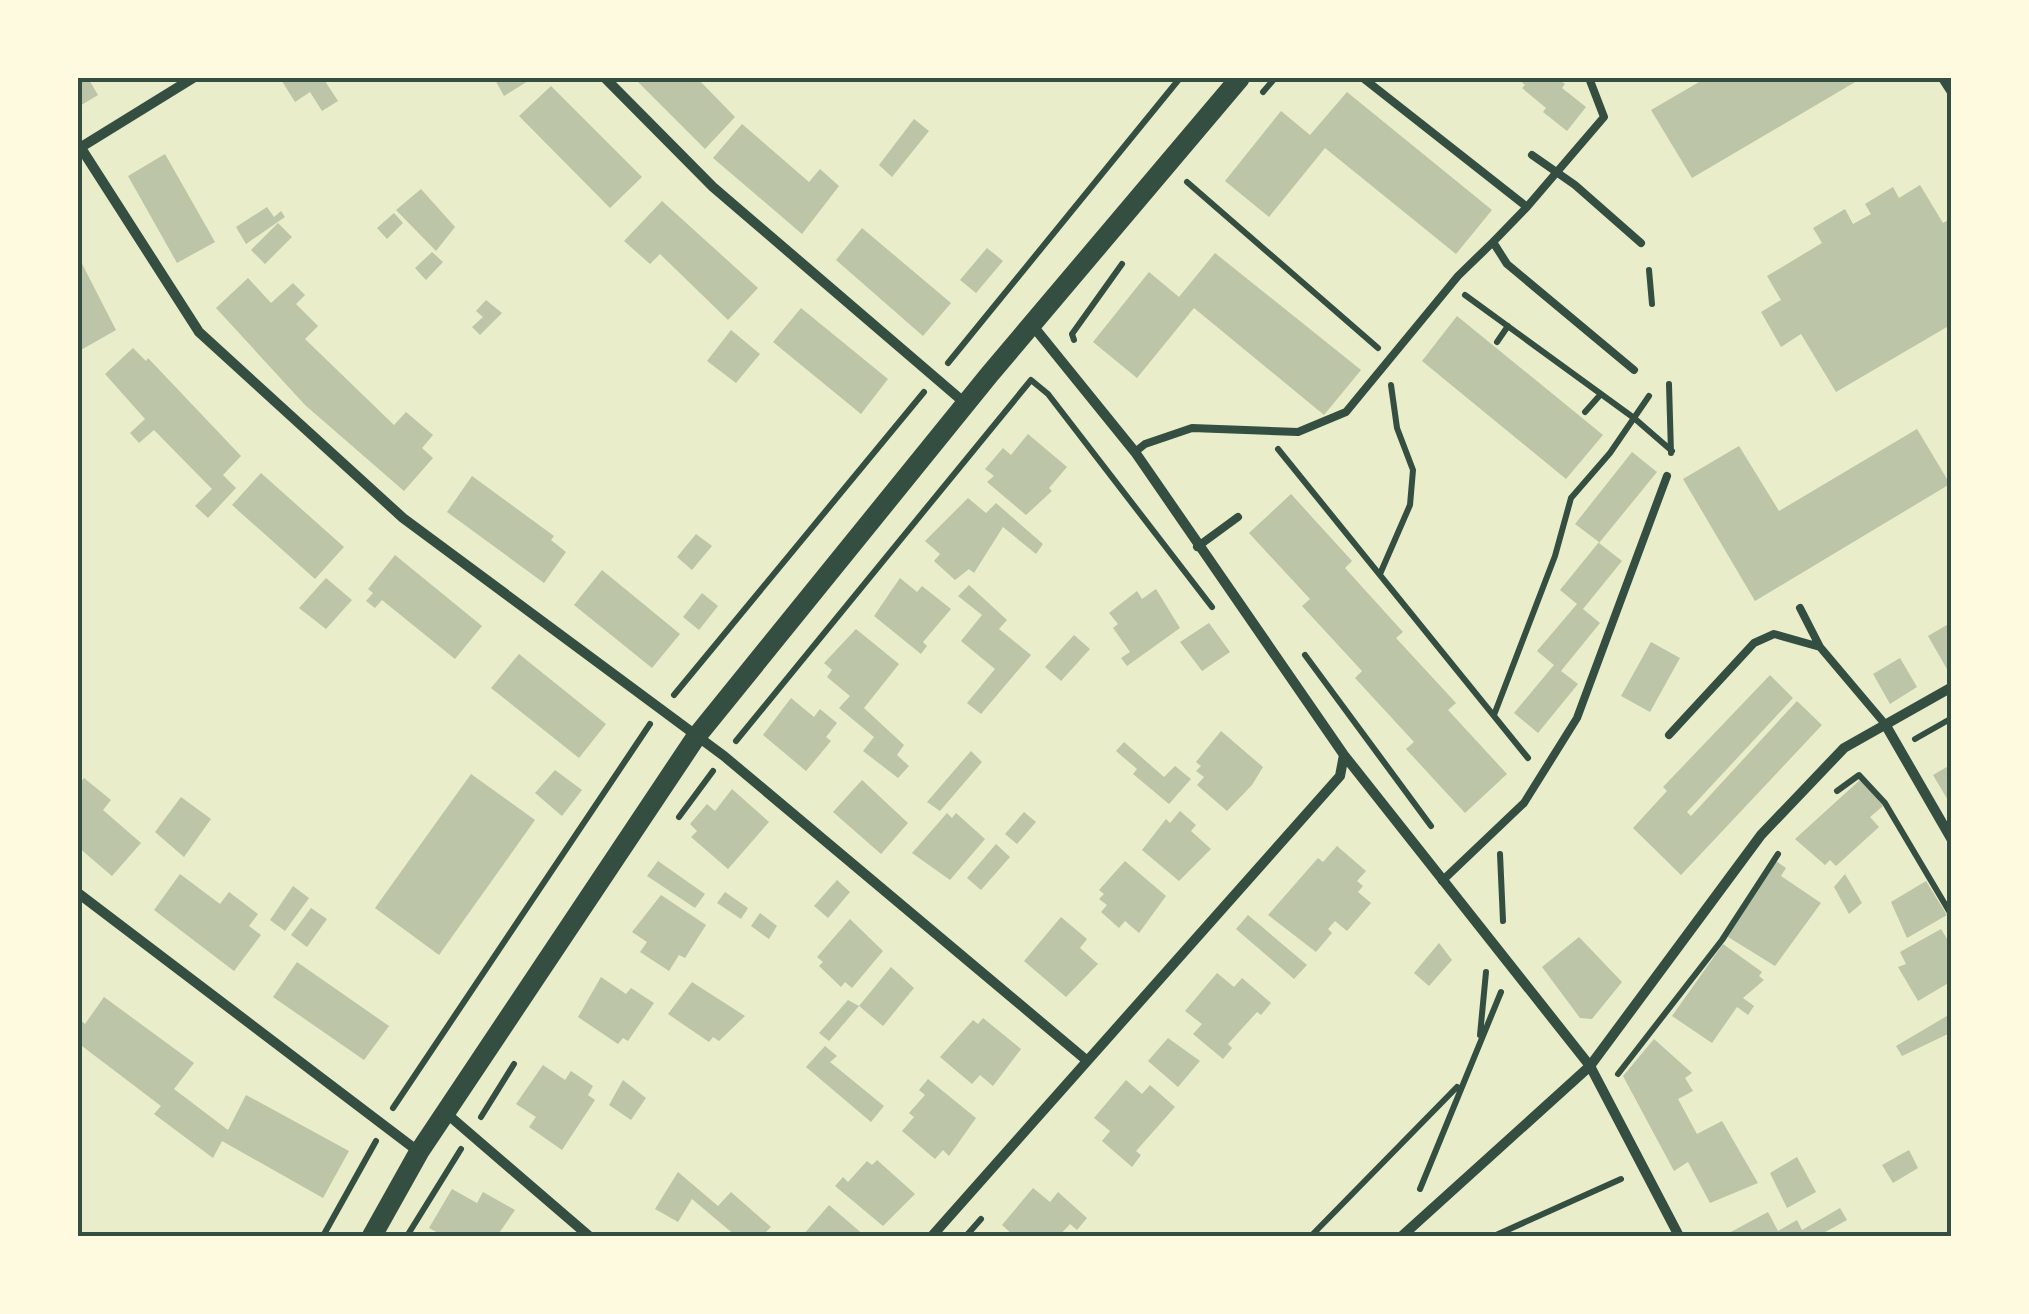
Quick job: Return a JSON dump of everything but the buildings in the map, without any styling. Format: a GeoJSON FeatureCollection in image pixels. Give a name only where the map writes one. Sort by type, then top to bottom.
{"type":"FeatureCollection","features":[{"type":"Feature","properties":{"kind":"main road"},"geometry":{"type":"LineString","coordinates":[[372,1236],[419,1152],[696,738],[966,404],[1240,78]]}},
{"type":"Feature","properties":{"kind":"street"},"geometry":{"type":"LineString","coordinates":[[193,78],[79,149],[199,332],[402,518],[724,756],[1085,1058]]}},
{"type":"Feature","properties":{"kind":"street"},"geometry":{"type":"LineString","coordinates":[[605,78],[713,187],[966,404]]}},
{"type":"Feature","properties":{"kind":"street"},"geometry":{"type":"LineString","coordinates":[[1943,78],[1952,92]]}},
{"type":"Feature","properties":{"kind":"street"},"geometry":{"type":"LineString","coordinates":[[1032,326],[1135,452],[1344,756],[1590,1066],[1679,1236]]}},
{"type":"Feature","properties":{"kind":"street"},"geometry":{"type":"LineString","coordinates":[[1402,1236],[1590,1066],[1761,835],[1844,748],[1952,687]]}},
{"type":"Feature","properties":{"kind":"street"},"geometry":{"type":"LineString","coordinates":[[1885,724],[1952,840]]}},
{"type":"Feature","properties":{"kind":"street"},"geometry":{"type":"LineString","coordinates":[[932,1236],[1085,1058],[1340,776],[1344,756]]}},
{"type":"Feature","properties":{"kind":"street"},"geometry":{"type":"LineString","coordinates":[[78,893],[419,1152]]}},
{"type":"Feature","properties":{"kind":"street"},"geometry":{"type":"LineString","coordinates":[[446,1113],[590,1236]]}},
{"type":"Feature","properties":{"kind":"lane"},"geometry":{"type":"LineString","coordinates":[[1363,78],[1527,206]]}},
{"type":"Feature","properties":{"kind":"lane"},"geometry":{"type":"LineString","coordinates":[[1135,452],[1145,444],[1192,428],[1298,432],[1346,412],[1451,285],[1558,173],[1604,116],[1589,78]]}},
{"type":"Feature","properties":{"kind":"lane"},"geometry":{"type":"LineString","coordinates":[[1532,155],[1641,243]]}},
{"type":"Feature","properties":{"kind":"lane"},"geometry":{"type":"LineString","coordinates":[[1493,242],[1507,264],[1634,370]]}},
{"type":"Feature","properties":{"kind":"lane"},"geometry":{"type":"LineString","coordinates":[[1442,882],[1524,803],[1576,718],[1667,476]]}},
{"type":"Feature","properties":{"kind":"lane"},"geometry":{"type":"LineString","coordinates":[[1197,547],[1238,517]]}},
{"type":"Feature","properties":{"kind":"lane"},"geometry":{"type":"LineString","coordinates":[[1800,608],[1820,648],[1885,724]]}},
{"type":"Feature","properties":{"kind":"lane"},"geometry":{"type":"LineString","coordinates":[[1670,734],[1754,643],[1774,634],[1820,648]]}},
{"type":"Feature","properties":{"kind":"path"},"geometry":{"type":"LineString","coordinates":[[951,358],[1180,78]]}},
{"type":"Feature","properties":{"kind":"path"},"geometry":{"type":"LineString","coordinates":[[1251,108],[1275,78]]}},
{"type":"Feature","properties":{"kind":"path"},"geometry":{"type":"LineString","coordinates":[[1175,197],[1200,167]]}},
{"type":"Feature","properties":{"kind":"path"},"geometry":{"type":"LineString","coordinates":[[1187,182],[1388,362],[1396,428],[1413,470],[1410,504],[1380,574]]}},
{"type":"Feature","properties":{"kind":"path"},"geometry":{"type":"LineString","coordinates":[[1078,349],[1072,334],[1128,257]]}},
{"type":"Feature","properties":{"kind":"path"},"geometry":{"type":"LineString","coordinates":[[1648,270],[1652,304]]}},
{"type":"Feature","properties":{"kind":"path"},"geometry":{"type":"LineString","coordinates":[[1451,285],[1634,418],[1672,451],[1670,384]]}},
{"type":"Feature","properties":{"kind":"path"},"geometry":{"type":"LineString","coordinates":[[1497,342],[1508,326]]}},
{"type":"Feature","properties":{"kind":"path"},"geometry":{"type":"LineString","coordinates":[[668,831],[724,756],[1031,380],[1048,394],[1221,619]]}},
{"type":"Feature","properties":{"kind":"path"},"geometry":{"type":"LineString","coordinates":[[1585,412],[1601,394]]}},
{"type":"Feature","properties":{"kind":"path"},"geometry":{"type":"LineString","coordinates":[[1494,716],[1554,556],[1571,498],[1649,396]]}},
{"type":"Feature","properties":{"kind":"path"},"geometry":{"type":"LineString","coordinates":[[674,695],[917,400]]}},
{"type":"Feature","properties":{"kind":"path"},"geometry":{"type":"LineString","coordinates":[[1264,432],[1542,774]]}},
{"type":"Feature","properties":{"kind":"path"},"geometry":{"type":"LineString","coordinates":[[1296,644],[1409,792],[1456,865]]}},
{"type":"Feature","properties":{"kind":"path"},"geometry":{"type":"LineString","coordinates":[[1909,743],[1952,718]]}},
{"type":"Feature","properties":{"kind":"path"},"geometry":{"type":"LineString","coordinates":[[402,1090],[636,741]]}},
{"type":"Feature","properties":{"kind":"path"},"geometry":{"type":"LineString","coordinates":[[1823,803],[1859,774],[1884,803],[1952,916]]}},
{"type":"Feature","properties":{"kind":"path"},"geometry":{"type":"LineString","coordinates":[[1499,828],[1503,926]]}},
{"type":"Feature","properties":{"kind":"path"},"geometry":{"type":"LineString","coordinates":[[1616,1079],[1722,940],[1785,843]]}},
{"type":"Feature","properties":{"kind":"path"},"geometry":{"type":"LineString","coordinates":[[1474,956],[1513,1007]]}},
{"type":"Feature","properties":{"kind":"path"},"geometry":{"type":"LineString","coordinates":[[1479,1042],[1486,972]]}},
{"type":"Feature","properties":{"kind":"path"},"geometry":{"type":"LineString","coordinates":[[1415,1201],[1501,992]]}},
{"type":"Feature","properties":{"kind":"path"},"geometry":{"type":"LineString","coordinates":[[408,1236],[521,1053]]}},
{"type":"Feature","properties":{"kind":"path"},"geometry":{"type":"LineString","coordinates":[[1312,1236],[1461,1083]]}},
{"type":"Feature","properties":{"kind":"path"},"geometry":{"type":"LineString","coordinates":[[323,1236],[371,1150]]}},
{"type":"Feature","properties":{"kind":"path"},"geometry":{"type":"LineString","coordinates":[[1613,1163],[1629,1194]]}},
{"type":"Feature","properties":{"kind":"path"},"geometry":{"type":"LineString","coordinates":[[1494,1236],[1622,1180]]}},
{"type":"Feature","properties":{"kind":"path"},"geometry":{"type":"LineString","coordinates":[[966,1236],[991,1207]]}}]}
